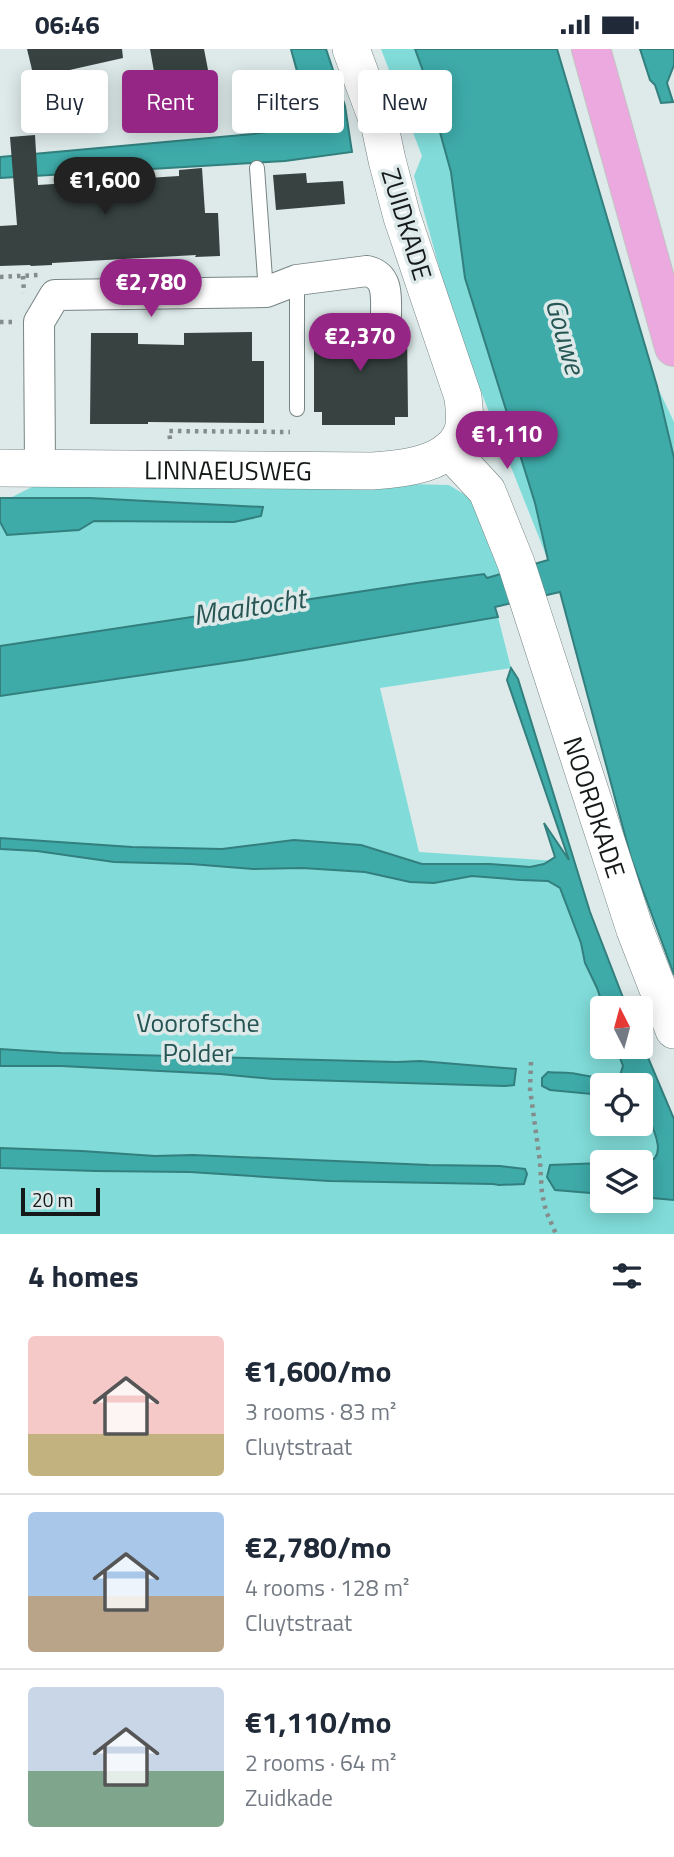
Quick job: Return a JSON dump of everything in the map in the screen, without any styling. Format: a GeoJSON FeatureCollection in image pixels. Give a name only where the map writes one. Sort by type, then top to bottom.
{"type":"FeatureCollection","features":[{"type":"Feature","properties":{"kind":"main road"},"geometry":{"type":"LineString","coordinates":[[592,49],[674,347]]}},
{"type":"Feature","properties":{"kind":"street","name":"ZUIDKADE"},"geometry":{"type":"LineString","coordinates":[[351,49],[380,127],[402,216],[463,397],[465,418],[462,433],[449,450]]}},
{"type":"Feature","properties":{"kind":"street"},"geometry":{"type":"LineString","coordinates":[[40,468],[39,321],[55,295],[266,292],[297,280],[358,271],[374,273],[381,279],[385,286],[386,315]]}},
{"type":"Feature","properties":{"kind":"street","name":"LINNAEUSWEG"},"geometry":{"type":"LineString","coordinates":[[0,468],[372,471],[419,466],[449,450]]}},
{"type":"Feature","properties":{"kind":"street","name":"NOORDKADE"},"geometry":{"type":"LineString","coordinates":[[449,450],[487,491],[523,583],[635,930],[674,1030]]}},
{"type":"Feature","properties":{"kind":"lane"},"geometry":{"type":"LineString","coordinates":[[257,168],[266,292]]}},
{"type":"Feature","properties":{"kind":"lane"},"geometry":{"type":"LineString","coordinates":[[297,280],[297,409]]}},
{"type":"Feature","properties":{"kind":"path"},"geometry":{"type":"LineString","coordinates":[[531,1062],[530,1089],[542,1194],[556,1234]]}},
{"type":"Feature","properties":{"kind":"green space"},"geometry":{"type":"Polygon","coordinates":[[[381,49],[415,49],[423,70],[389,70],[381,49]]]}},
{"type":"Feature","properties":{"kind":"green space"},"geometry":{"type":"Polygon","coordinates":[[[413,133],[440,133],[451,172],[465,278],[535,503],[548,560],[456,329],[414,176],[422,156],[413,133]]]}},
{"type":"Feature","properties":{"kind":"green space"},"geometry":{"type":"Polygon","coordinates":[[[657,386],[674,422],[674,458],[657,386]]]}},
{"type":"Feature","properties":{"kind":"green space"},"geometry":{"type":"Polygon","coordinates":[[[48,479],[449,485],[467,496],[491,529],[503,574],[486,578],[417,583],[0,646],[0,522],[7,535],[79,530],[94,521],[234,522],[263,507],[90,498],[10,498],[48,479]]]}},
{"type":"Feature","properties":{"kind":"green space","name":"Voorofsche Polder"},"geometry":{"type":"Polygon","coordinates":[[[498,617],[511,668],[380,688],[419,852],[572,862],[611,996],[590,996],[590,1059],[637,1059],[643,1073],[590,1073],[590,1136],[653,1136],[653,1094],[674,1139],[674,1234],[0,1234],[0,696],[245,660],[498,617]]]}},
{"type":"Feature","properties":{"kind":"water"},"geometry":{"type":"Polygon","coordinates":[[[291,49],[326,49],[333,70],[297,70],[291,49]]]}},
{"type":"Feature","properties":{"kind":"water","name":"Gouwe"},"geometry":{"type":"Polygon","coordinates":[[[415,49],[557,49],[657,386],[674,458],[674,975],[631,858],[560,592],[495,607],[498,617],[245,660],[0,696],[0,646],[417,583],[484,574],[487,578],[548,560],[535,503],[465,278],[451,172],[440,133],[452,133],[452,70],[423,70],[415,49]]]}},
{"type":"Feature","properties":{"kind":"water"},"geometry":{"type":"Polygon","coordinates":[[[640,49],[674,49],[674,65],[667,83],[673,102],[661,103],[640,49]]]}},
{"type":"Feature","properties":{"kind":"water"},"geometry":{"type":"Polygon","coordinates":[[[344,103],[352,152],[285,161],[0,178],[0,157],[253,134],[344,133],[344,103]]]}},
{"type":"Feature","properties":{"kind":"water"},"geometry":{"type":"Polygon","coordinates":[[[0,498],[90,498],[263,507],[261,516],[234,522],[94,521],[79,530],[7,535],[0,522],[0,498]]]}},
{"type":"Feature","properties":{"kind":"water"},"geometry":{"type":"Polygon","coordinates":[[[511,668],[518,679],[590,912],[622,996],[600,996],[585,963],[581,943],[560,888],[548,881],[472,876],[434,883],[410,882],[365,872],[114,862],[37,851],[0,849],[0,838],[132,847],[222,849],[294,840],[361,845],[422,864],[530,867],[544,864],[555,857],[544,823],[569,860],[507,680],[511,668]]]}},
{"type":"Feature","properties":{"kind":"water"},"geometry":{"type":"Polygon","coordinates":[[[0,1049],[61,1053],[420,1061],[516,1069],[514,1085],[505,1086],[273,1079],[61,1066],[0,1066],[0,1049]]]}},
{"type":"Feature","properties":{"kind":"water"},"geometry":{"type":"Polygon","coordinates":[[[620,1059],[649,1059],[674,1119],[674,1200],[653,1198],[653,1159],[658,1149],[653,1128],[653,1073],[621,1073],[623,1066],[620,1059]]]}},
{"type":"Feature","properties":{"kind":"water"},"geometry":{"type":"Polygon","coordinates":[[[548,1072],[590,1076],[590,1094],[550,1090],[542,1086],[542,1078],[548,1072]]]}},
{"type":"Feature","properties":{"kind":"water"},"geometry":{"type":"Polygon","coordinates":[[[0,1148],[155,1156],[193,1155],[500,1166],[525,1169],[527,1174],[524,1184],[499,1185],[329,1181],[190,1172],[0,1168],[0,1148]]]}},
{"type":"Feature","properties":{"kind":"water"},"geometry":{"type":"Polygon","coordinates":[[[590,1163],[590,1193],[555,1190],[547,1177],[550,1165],[590,1163]]]}},
{"type":"Feature","properties":{"kind":"building"},"geometry":{"type":"Polygon","coordinates":[[[27,49],[122,49],[123,58],[70,70],[32,70],[27,49]]]}},
{"type":"Feature","properties":{"kind":"building"},"geometry":{"type":"Polygon","coordinates":[[[150,49],[204,49],[208,70],[154,70],[150,49]]]}},
{"type":"Feature","properties":{"kind":"building"},"geometry":{"type":"Polygon","coordinates":[[[35,135],[38,185],[179,176],[179,170],[202,168],[205,213],[218,213],[220,256],[0,266],[0,226],[17,225],[10,137],[35,135]]]}},
{"type":"Feature","properties":{"kind":"building"},"geometry":{"type":"Polygon","coordinates":[[[306,173],[307,183],[343,181],[345,204],[276,210],[273,175],[306,173]]]}},
{"type":"Feature","properties":{"kind":"building"},"geometry":{"type":"Polygon","coordinates":[[[369,316],[371,324],[378,330],[394,331],[399,326],[407,328],[408,417],[395,417],[395,425],[322,425],[322,412],[314,412],[314,323],[369,316]]]}},
{"type":"Feature","properties":{"kind":"building"},"geometry":{"type":"Polygon","coordinates":[[[252,332],[252,361],[264,361],[264,423],[90,424],[91,333],[138,333],[138,344],[184,345],[184,333],[252,332]]]}},
{"type":"Feature","properties":{"kind":"water label","name":"Maaltocht"},"geometry":{"type":"Point","coordinates":[249,606]}}]}
